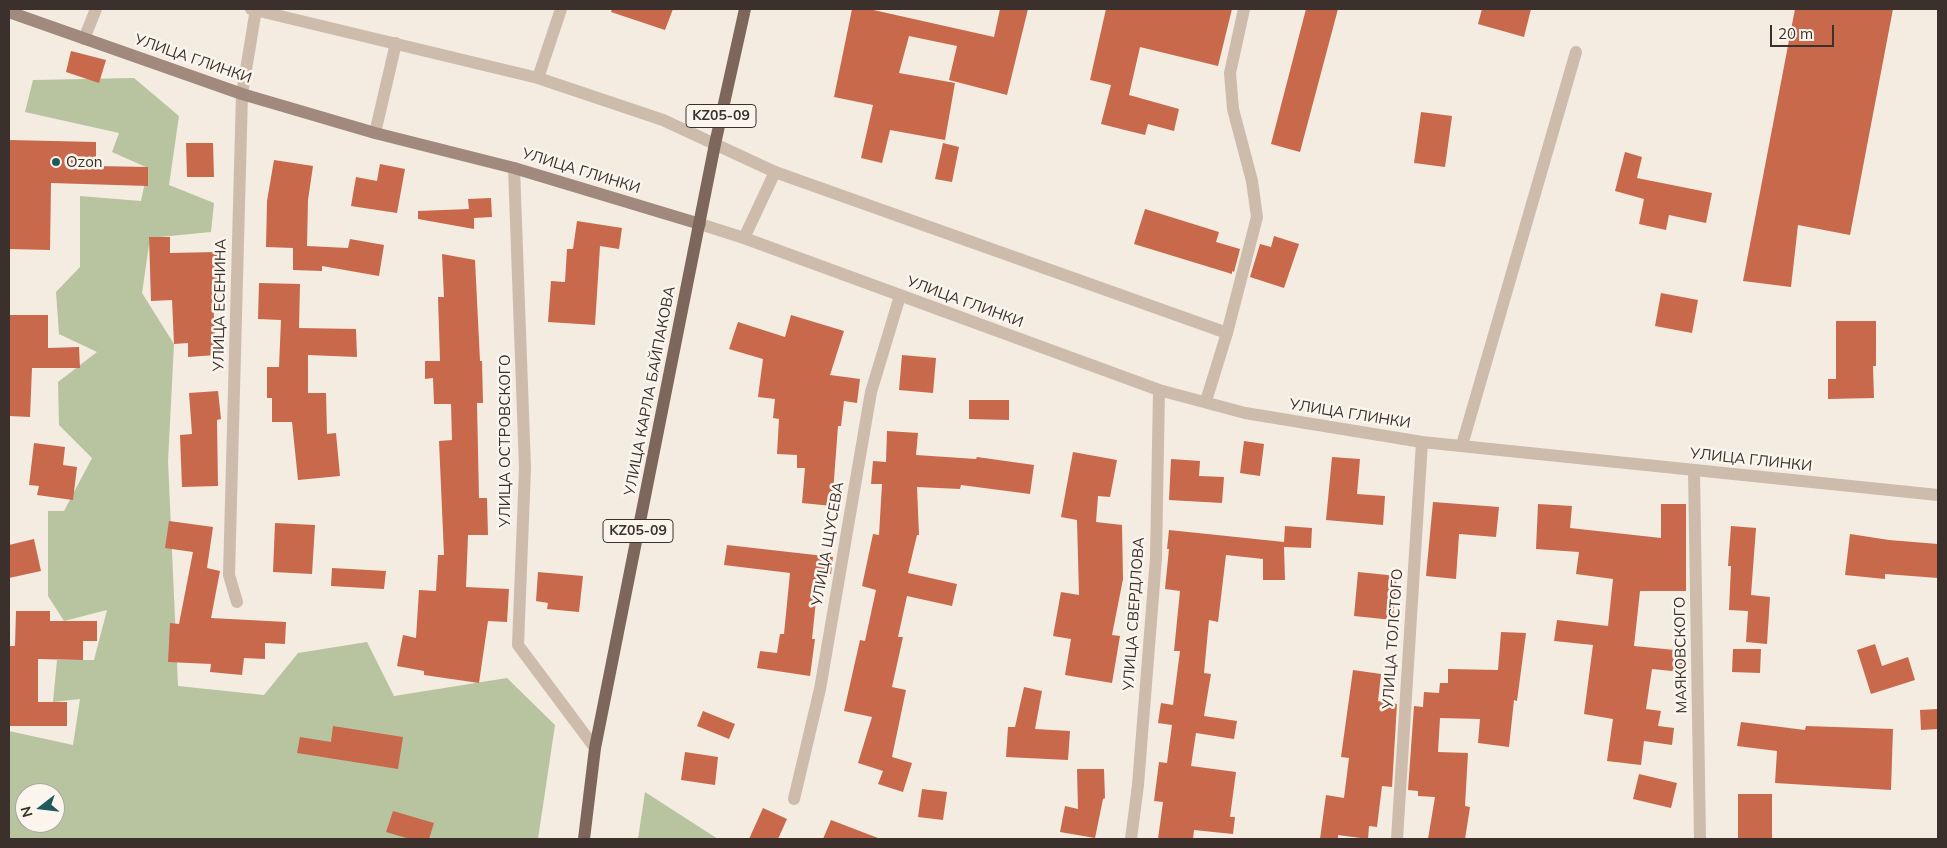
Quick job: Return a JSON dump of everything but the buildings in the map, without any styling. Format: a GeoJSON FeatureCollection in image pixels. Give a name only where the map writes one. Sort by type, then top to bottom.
{"type":"FeatureCollection","features":[{"type":"Feature","properties":{"kind":"main road","name":"УЛИЦА КАРЛА БАЙПАКОВА"},"geometry":{"type":"LineString","coordinates":[[584,839],[595,748],[715,144],[744,9]]}},
{"type":"Feature","properties":{"kind":"main road","name":"УЛИЦА ГЛИНКИ"},"geometry":{"type":"LineString","coordinates":[[9,12],[242,94],[375,133],[514,168],[700,224]]}},
{"type":"Feature","properties":{"kind":"street"},"geometry":{"type":"LineString","coordinates":[[84,38],[96,9]]}},
{"type":"Feature","properties":{"kind":"street"},"geometry":{"type":"LineString","coordinates":[[538,78],[561,9]]}},
{"type":"Feature","properties":{"kind":"street"},"geometry":{"type":"LineString","coordinates":[[1206,401],[1227,333],[1257,217],[1252,181],[1234,109],[1230,73],[1244,9]]}},
{"type":"Feature","properties":{"kind":"street"},"geometry":{"type":"LineString","coordinates":[[254,10],[538,78],[663,120],[775,172],[1227,333]]}},
{"type":"Feature","properties":{"kind":"street","name":"УЛИЦА ЕСЕНИНА"},"geometry":{"type":"LineString","coordinates":[[237,602],[229,576],[242,94],[254,10]]}},
{"type":"Feature","properties":{"kind":"street"},"geometry":{"type":"LineString","coordinates":[[375,133],[396,43]]}},
{"type":"Feature","properties":{"kind":"street"},"geometry":{"type":"LineString","coordinates":[[1462,445],[1576,52]]}},
{"type":"Feature","properties":{"kind":"street","name":"УЛИЦА ОСТРОВСКОГО"},"geometry":{"type":"LineString","coordinates":[[514,168],[525,468],[518,645],[595,748]]}},
{"type":"Feature","properties":{"kind":"street"},"geometry":{"type":"LineString","coordinates":[[744,238],[775,172]]}},
{"type":"Feature","properties":{"kind":"street","name":"УЛИЦА ГЛИНКИ"},"geometry":{"type":"LineString","coordinates":[[700,224],[744,238],[1160,390],[1246,413],[1422,442],[1938,495]]}},
{"type":"Feature","properties":{"kind":"street","name":"УЛИЦА ЩУСЕВА"},"geometry":{"type":"LineString","coordinates":[[794,799],[820,689],[871,392],[900,296]]}},
{"type":"Feature","properties":{"kind":"street","name":"УЛИЦА СВЕРДЛОВА"},"geometry":{"type":"LineString","coordinates":[[1131,839],[1138,784],[1156,558],[1160,390]]}},
{"type":"Feature","properties":{"kind":"street","name":"УЛИЦА ТОЛСТОГО"},"geometry":{"type":"LineString","coordinates":[[1397,839],[1422,442]]}},
{"type":"Feature","properties":{"kind":"street","name":"МАЯКОВСКОГО"},"geometry":{"type":"LineString","coordinates":[[1694,471],[1700,839]]}},
{"type":"Feature","properties":{"kind":"green space"},"geometry":{"type":"Polygon","coordinates":[[[134,78],[179,116],[169,185],[214,203],[211,232],[150,238],[142,293],[174,344],[168,461],[178,686],[264,695],[298,653],[367,642],[394,696],[507,678],[555,725],[538,839],[9,839],[9,731],[73,745],[80,699],[53,702],[57,660],[94,660],[107,610],[64,621],[48,596],[48,511],[64,511],[92,458],[59,425],[58,382],[97,352],[59,334],[56,292],[80,267],[80,196],[141,201],[148,168],[112,152],[119,133],[25,112],[33,80],[134,78]]]}},
{"type":"Feature","properties":{"kind":"green space"},"geometry":{"type":"Polygon","coordinates":[[[645,792],[718,839],[638,839],[645,792]]]}},
{"type":"Feature","properties":{"kind":"place","name":"Ozon"},"geometry":{"type":"Point","coordinates":[56,162]}}]}
